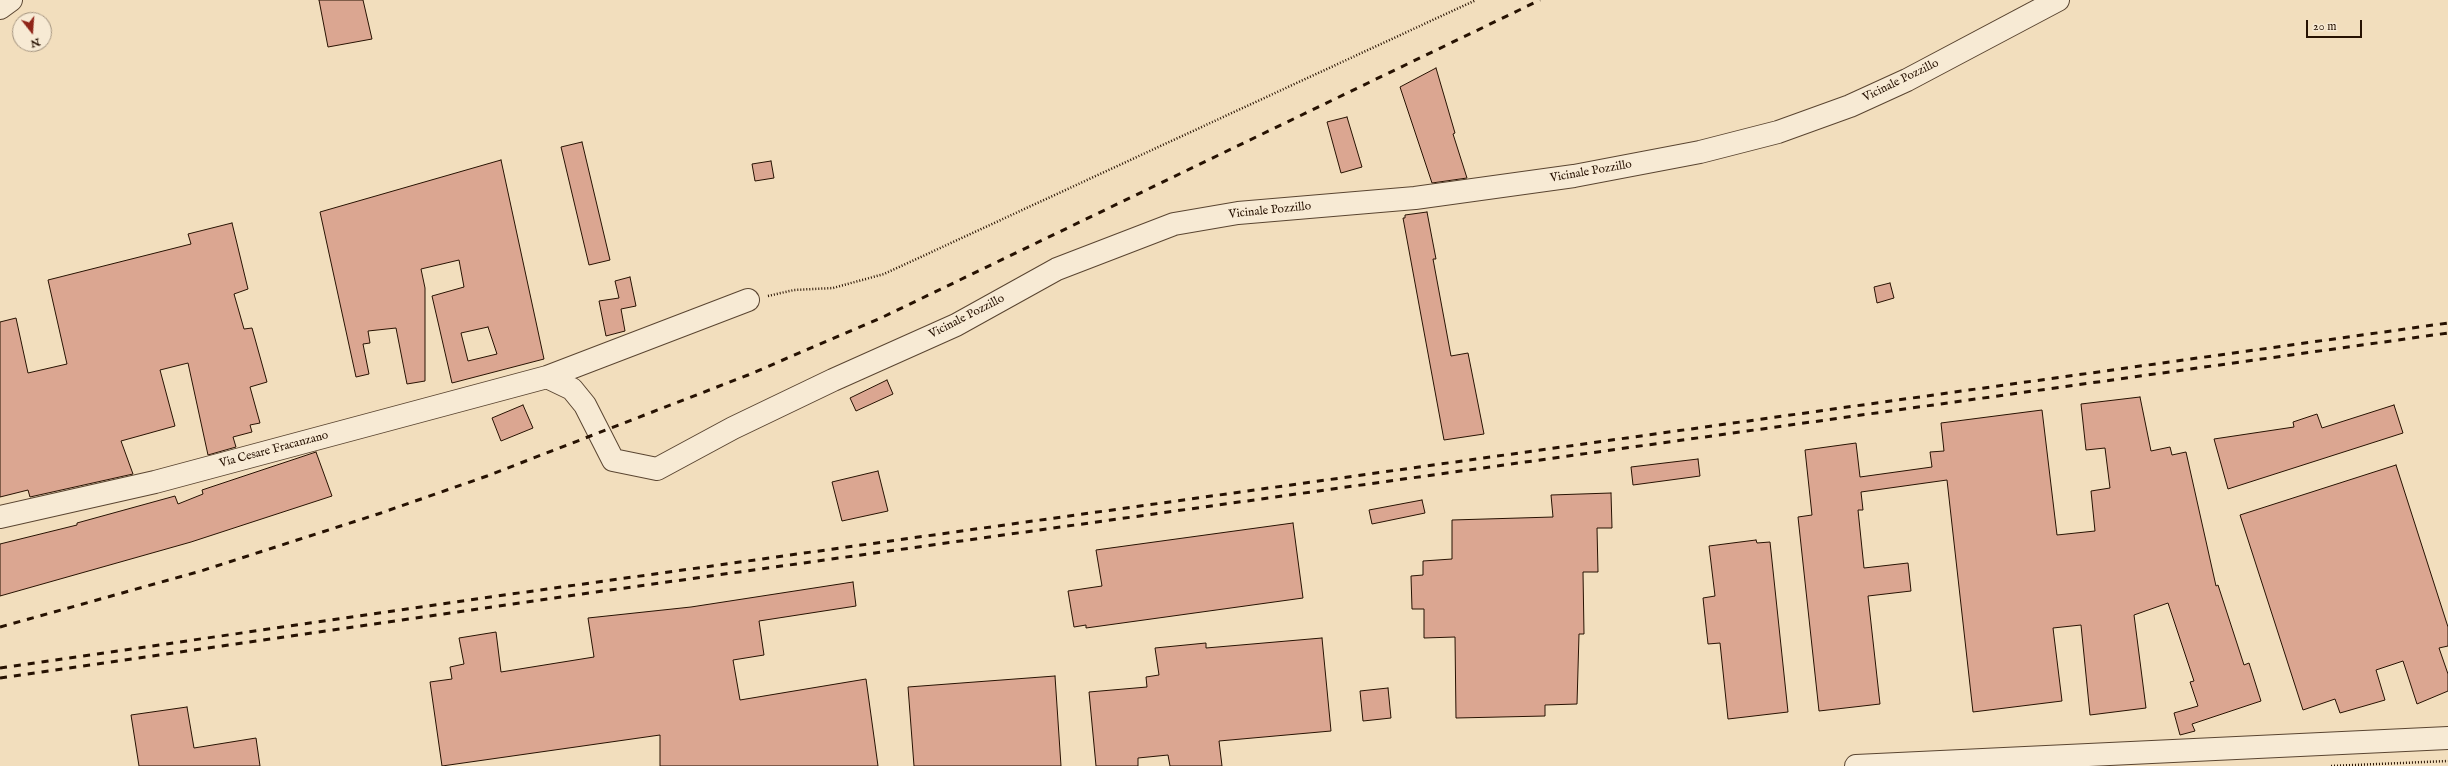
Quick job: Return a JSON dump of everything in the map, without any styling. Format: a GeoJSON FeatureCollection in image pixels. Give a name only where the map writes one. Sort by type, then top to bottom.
{"type":"FeatureCollection","features":[{"type":"Feature","properties":{"kind":"street"},"geometry":{"type":"LineString","coordinates":[[0,8],[11,0]]}},
{"type":"Feature","properties":{"kind":"street","name":"Vicinale Pozzillo"},"geometry":{"type":"LineString","coordinates":[[546,377],[572,389],[585,405],[613,460],[657,469],[733,428],[833,380],[956,325],[1057,269],[1174,224],[1238,214],[1422,197],[1574,176],[1700,152],[1778,132],[1850,106],[1908,80],[2058,0]]}},
{"type":"Feature","properties":{"kind":"street","name":"Via Cesare Fracanzano"},"geometry":{"type":"LineString","coordinates":[[0,516],[155,482],[546,377],[748,300]]}},
{"type":"Feature","properties":{"kind":"street"},"geometry":{"type":"LineString","coordinates":[[1856,766],[2448,738]]}},
{"type":"Feature","properties":{"kind":"path"},"geometry":{"type":"LineString","coordinates":[[748,300],[794,290],[833,288],[884,274],[1476,0]]}},
{"type":"Feature","properties":{"kind":"path"},"geometry":{"type":"LineString","coordinates":[[2331,766],[2448,761]]}},
{"type":"Feature","properties":{"kind":"building"},"geometry":{"type":"Polygon","coordinates":[[[319,0],[363,0],[372,39],[328,47],[319,0]]]}},
{"type":"Feature","properties":{"kind":"building"},"geometry":{"type":"Polygon","coordinates":[[[1436,68],[1455,133],[1453,134],[1467,178],[1432,183],[1400,87],[1436,68]]]}},
{"type":"Feature","properties":{"kind":"building"},"geometry":{"type":"Polygon","coordinates":[[[1347,117],[1362,167],[1341,173],[1327,122],[1347,117]]]}},
{"type":"Feature","properties":{"kind":"building"},"geometry":{"type":"Polygon","coordinates":[[[582,142],[610,260],[589,265],[561,147],[582,142]]]}},
{"type":"Feature","properties":{"kind":"building"},"geometry":{"type":"Polygon","coordinates":[[[501,160],[544,359],[452,383],[432,296],[464,287],[459,260],[421,269],[425,288],[425,381],[407,384],[396,328],[368,331],[370,343],[363,344],[369,374],[356,377],[320,212],[501,160]],[[488,327],[461,333],[468,361],[497,354],[488,327]]]}},
{"type":"Feature","properties":{"kind":"building"},"geometry":{"type":"Polygon","coordinates":[[[771,161],[774,178],[755,181],[752,164],[771,161]]]}},
{"type":"Feature","properties":{"kind":"building"},"geometry":{"type":"Polygon","coordinates":[[[1427,212],[1436,259],[1433,259],[1451,356],[1468,353],[1484,434],[1444,440],[1403,218],[1405,218],[1405,215],[1427,212]]]}},
{"type":"Feature","properties":{"kind":"building"},"geometry":{"type":"Polygon","coordinates":[[[232,223],[248,289],[234,294],[244,329],[252,328],[267,382],[250,387],[260,423],[250,425],[252,432],[233,437],[236,447],[208,455],[188,363],[160,370],[175,426],[121,441],[133,474],[30,497],[28,490],[0,497],[0,322],[16,318],[28,373],[67,364],[48,280],[191,244],[188,234],[232,223]]]}},
{"type":"Feature","properties":{"kind":"building"},"geometry":{"type":"Polygon","coordinates":[[[630,277],[636,306],[621,309],[625,331],[606,336],[599,301],[619,298],[615,281],[630,277]]]}},
{"type":"Feature","properties":{"kind":"building"},"geometry":{"type":"Polygon","coordinates":[[[1890,283],[1894,298],[1877,303],[1874,287],[1890,283]]]}},
{"type":"Feature","properties":{"kind":"building"},"geometry":{"type":"Polygon","coordinates":[[[887,380],[893,394],[856,411],[850,398],[887,380]]]}},
{"type":"Feature","properties":{"kind":"building"},"geometry":{"type":"Polygon","coordinates":[[[2140,397],[2151,451],[2170,447],[2172,455],[2186,452],[2216,586],[2218,585],[2244,665],[2249,663],[2261,701],[2192,724],[2195,731],[2180,735],[2174,713],[2198,706],[2190,682],[2194,681],[2168,603],[2134,615],[2146,708],[2090,715],[2081,625],[2053,628],[2062,701],[1973,712],[1947,480],[1861,492],[1863,510],[1858,510],[1864,568],[1908,563],[1911,591],[1868,596],[1880,704],[1819,711],[1798,517],[1812,515],[1805,450],[1856,443],[1860,477],[1932,467],[1930,452],[1944,451],[1941,423],[2042,410],[2057,535],[2095,531],[2091,491],[2110,488],[2105,448],[2086,450],[2081,404],[2140,397]]]}},
{"type":"Feature","properties":{"kind":"building"},"geometry":{"type":"Polygon","coordinates":[[[523,405],[533,428],[501,441],[492,418],[523,405]]]}},
{"type":"Feature","properties":{"kind":"building"},"geometry":{"type":"Polygon","coordinates":[[[2394,405],[2403,433],[2228,489],[2214,439],[2294,427],[2293,422],[2317,414],[2322,428],[2394,405]]]}},
{"type":"Feature","properties":{"kind":"building"},"geometry":{"type":"Polygon","coordinates":[[[316,452],[332,496],[191,542],[0,596],[0,544],[77,525],[77,523],[175,496],[178,504],[203,494],[202,490],[316,452]]]}},
{"type":"Feature","properties":{"kind":"building"},"geometry":{"type":"Polygon","coordinates":[[[1698,459],[1700,476],[1633,485],[1631,467],[1698,459]]]}},
{"type":"Feature","properties":{"kind":"building"},"geometry":{"type":"Polygon","coordinates":[[[2396,465],[2448,627],[2448,646],[2439,648],[2448,674],[2448,691],[2417,704],[2403,661],[2376,670],[2385,700],[2340,713],[2335,699],[2303,710],[2240,515],[2396,465]]]}},
{"type":"Feature","properties":{"kind":"building"},"geometry":{"type":"Polygon","coordinates":[[[878,471],[888,511],[842,521],[832,482],[878,471]]]}},
{"type":"Feature","properties":{"kind":"building"},"geometry":{"type":"Polygon","coordinates":[[[1611,493],[1612,528],[1597,528],[1598,572],[1583,572],[1584,634],[1579,634],[1577,704],[1545,705],[1545,716],[1456,718],[1455,637],[1424,638],[1424,609],[1412,609],[1411,576],[1423,575],[1423,561],[1452,559],[1452,520],[1553,517],[1551,495],[1611,493]]]}},
{"type":"Feature","properties":{"kind":"building"},"geometry":{"type":"Polygon","coordinates":[[[1422,500],[1425,513],[1372,524],[1369,510],[1422,500]]]}},
{"type":"Feature","properties":{"kind":"building"},"geometry":{"type":"Polygon","coordinates":[[[1293,523],[1303,598],[1086,628],[1086,625],[1074,627],[1068,591],[1102,586],[1096,550],[1293,523]]]}},
{"type":"Feature","properties":{"kind":"building"},"geometry":{"type":"Polygon","coordinates":[[[1756,540],[1757,543],[1770,542],[1788,712],[1728,719],[1720,643],[1708,644],[1703,598],[1715,596],[1709,546],[1756,540]]]}},
{"type":"Feature","properties":{"kind":"building"},"geometry":{"type":"Polygon","coordinates":[[[853,582],[856,606],[759,621],[764,655],[733,660],[740,700],[866,679],[878,766],[660,766],[660,735],[442,766],[430,682],[452,679],[450,667],[464,664],[459,638],[496,632],[501,672],[594,657],[588,618],[691,607],[853,582]]]}},
{"type":"Feature","properties":{"kind":"building"},"geometry":{"type":"Polygon","coordinates":[[[1322,638],[1331,731],[1219,741],[1222,766],[1170,766],[1168,755],[1138,758],[1138,766],[1096,766],[1089,692],[1147,687],[1146,677],[1159,675],[1155,648],[1206,643],[1206,648],[1322,638]]]}},
{"type":"Feature","properties":{"kind":"building"},"geometry":{"type":"Polygon","coordinates":[[[1055,676],[1061,766],[914,766],[908,687],[1055,676]]]}},
{"type":"Feature","properties":{"kind":"building"},"geometry":{"type":"Polygon","coordinates":[[[1388,688],[1391,718],[1363,721],[1360,691],[1388,688]]]}},
{"type":"Feature","properties":{"kind":"building"},"geometry":{"type":"Polygon","coordinates":[[[187,707],[194,748],[256,738],[260,766],[139,766],[131,715],[187,707]]]}},
{"type":"Feature","properties":{"kind":"railway"},"geometry":{"type":"LineString","coordinates":[[0,627],[201,571],[378,514],[487,476],[748,375],[883,317],[1540,0]]}},
{"type":"Feature","properties":{"kind":"railway"},"geometry":{"type":"LineString","coordinates":[[0,668],[483,598],[2448,323]]}},
{"type":"Feature","properties":{"kind":"railway"},"geometry":{"type":"LineString","coordinates":[[0,678],[596,592],[2448,333]]}}]}
